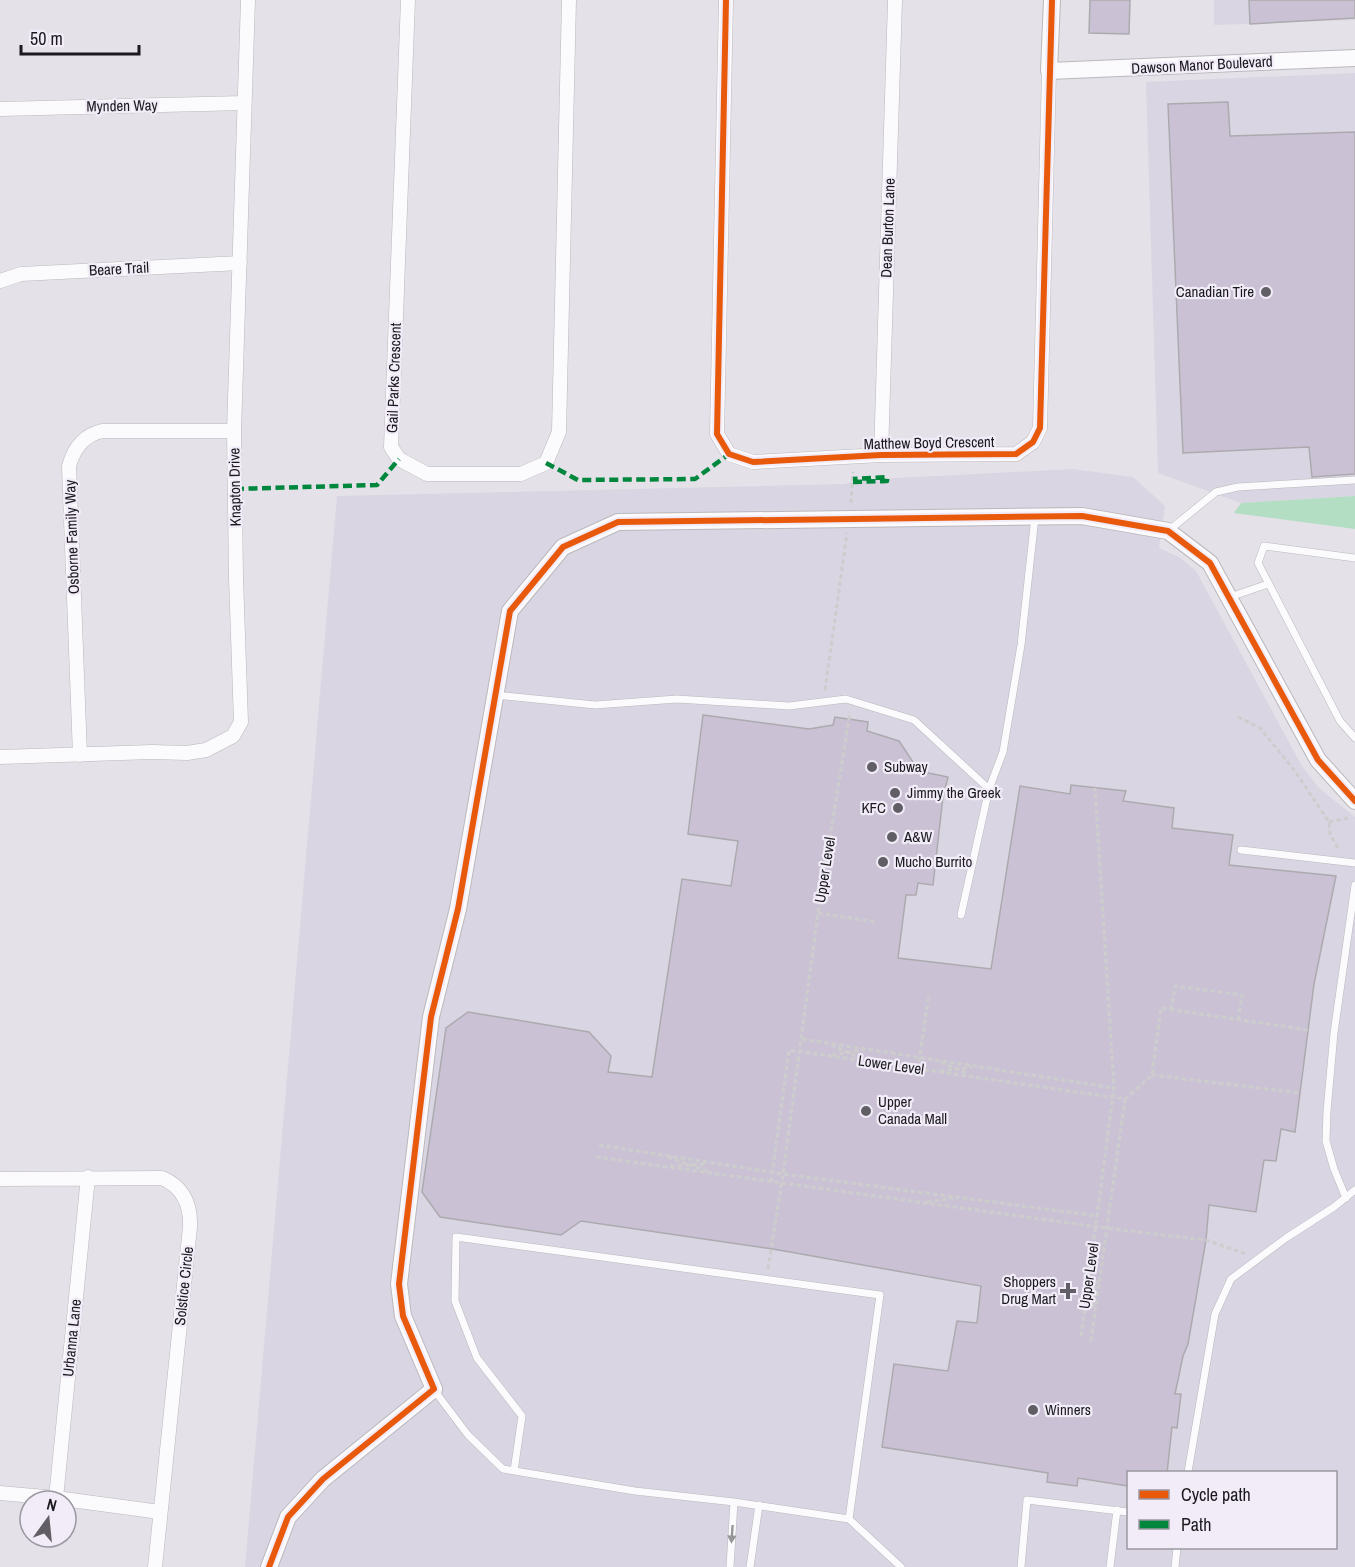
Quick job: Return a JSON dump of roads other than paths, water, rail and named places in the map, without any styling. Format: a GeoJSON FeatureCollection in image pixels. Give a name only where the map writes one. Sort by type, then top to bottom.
{"type":"FeatureCollection","features":[{"type":"Feature","properties":{"kind":"street","name":"Knapton Drive"},"geometry":{"type":"LineString","coordinates":[[0,758],[152,752],[187,753],[206,750],[233,736],[241,722],[234,431],[248,0]]}},
{"type":"Feature","properties":{"kind":"street","name":"Gail Parks Crescent"},"geometry":{"type":"LineString","coordinates":[[408,0],[392,447],[399,459],[427,474],[521,474],[546,464],[560,432],[569,0]]}},
{"type":"Feature","properties":{"kind":"street","name":"Matthew Boyd Crescent"},"geometry":{"type":"LineString","coordinates":[[726,0],[717,434],[729,454],[753,462],[881,455],[1016,454],[1033,442],[1040,428],[1052,0]]}},
{"type":"Feature","properties":{"kind":"street","name":"Dean Burton Lane"},"geometry":{"type":"LineString","coordinates":[[881,455],[895,0]]}},
{"type":"Feature","properties":{"kind":"street","name":"Dawson Manor Boulevard"},"geometry":{"type":"LineString","coordinates":[[1049,71],[1355,58]]}},
{"type":"Feature","properties":{"kind":"street","name":"Mynden Way"},"geometry":{"type":"LineString","coordinates":[[0,109],[244,104]]}},
{"type":"Feature","properties":{"kind":"street","name":"Beare Trail"},"geometry":{"type":"LineString","coordinates":[[0,282],[21,274],[240,263]]}},
{"type":"Feature","properties":{"kind":"street","name":"Osborne Family Way"},"geometry":{"type":"LineString","coordinates":[[80,755],[69,466],[72,455],[87,438],[102,431],[234,431]]}},
{"type":"Feature","properties":{"kind":"street"},"geometry":{"type":"LineString","coordinates":[[269,1567],[288,1517],[323,1479],[434,1389],[403,1316],[399,1284],[432,1017],[458,909],[510,611],[563,547],[618,522],[1082,516],[1168,531],[1210,563],[1318,760],[1353,806]]}},
{"type":"Feature","properties":{"kind":"street","name":"Urbanna Lane"},"geometry":{"type":"LineString","coordinates":[[57,1489],[88,1177]]}},
{"type":"Feature","properties":{"kind":"street","name":"Solstice Circle"},"geometry":{"type":"LineString","coordinates":[[0,1179],[162,1178],[178,1188],[189,1208],[190,1227],[155,1567]]}},
{"type":"Feature","properties":{"kind":"street"},"geometry":{"type":"LineString","coordinates":[[0,1493],[18,1495]]}},
{"type":"Feature","properties":{"kind":"street"},"geometry":{"type":"LineString","coordinates":[[78,1501],[160,1512]]}},
{"type":"Feature","properties":{"kind":"lane"},"geometry":{"type":"LineString","coordinates":[[1168,531],[1216,492],[1238,487],[1355,480]]}},
{"type":"Feature","properties":{"kind":"lane"},"geometry":{"type":"LineString","coordinates":[[961,915],[989,789],[1003,752],[1021,645],[1035,517]]}},
{"type":"Feature","properties":{"kind":"lane"},"geometry":{"type":"LineString","coordinates":[[1355,558],[1264,546],[1258,563],[1340,721],[1355,738]]}},
{"type":"Feature","properties":{"kind":"lane"},"geometry":{"type":"LineString","coordinates":[[1229,598],[1268,584]]}},
{"type":"Feature","properties":{"kind":"lane"},"geometry":{"type":"LineString","coordinates":[[495,694],[595,705],[677,699],[789,706],[846,699],[914,720],[989,789]]}},
{"type":"Feature","properties":{"kind":"lane"},"geometry":{"type":"LineString","coordinates":[[1241,850],[1355,863]]}},
{"type":"Feature","properties":{"kind":"lane"},"geometry":{"type":"LineString","coordinates":[[1346,1198],[1326,1141],[1326,1111],[1335,1023],[1355,885]]}},
{"type":"Feature","properties":{"kind":"lane"},"geometry":{"type":"LineString","coordinates":[[1188,1471],[1215,1314],[1231,1279],[1355,1190]]}},
{"type":"Feature","properties":{"kind":"lane"},"geometry":{"type":"LineString","coordinates":[[514,1471],[522,1416],[477,1358],[455,1301],[456,1237],[880,1295],[849,1520]]}},
{"type":"Feature","properties":{"kind":"lane"},"geometry":{"type":"LineString","coordinates":[[434,1389],[468,1435],[503,1469],[635,1491],[759,1505],[849,1520],[901,1567]]}},
{"type":"Feature","properties":{"kind":"lane"},"geometry":{"type":"LineString","coordinates":[[1021,1567],[1027,1500],[1127,1512]]}},
{"type":"Feature","properties":{"kind":"lane"},"geometry":{"type":"LineString","coordinates":[[730,1567],[734,1502]]}},
{"type":"Feature","properties":{"kind":"lane"},"geometry":{"type":"LineString","coordinates":[[750,1567],[759,1505]]}},
{"type":"Feature","properties":{"kind":"lane"},"geometry":{"type":"LineString","coordinates":[[1110,1567],[1117,1510]]}},
{"type":"Feature","properties":{"kind":"lane"},"geometry":{"type":"LineString","coordinates":[[1175,1567],[1177,1549]]}},
{"type":"Feature","properties":{"kind":"place","name":"Canadian Tire"},"geometry":{"type":"Point","coordinates":[1266,292]}},
{"type":"Feature","properties":{"kind":"place","name":"Subway"},"geometry":{"type":"Point","coordinates":[872,767]}},
{"type":"Feature","properties":{"kind":"place","name":"Jimmy the Greek"},"geometry":{"type":"Point","coordinates":[895,793]}},
{"type":"Feature","properties":{"kind":"place","name":"KFC"},"geometry":{"type":"Point","coordinates":[898,808]}},
{"type":"Feature","properties":{"kind":"place","name":"A&W"},"geometry":{"type":"Point","coordinates":[892,837]}},
{"type":"Feature","properties":{"kind":"place","name":"Mucho Burrito"},"geometry":{"type":"Point","coordinates":[883,862]}},
{"type":"Feature","properties":{"kind":"place","name":"Upper Canada Mall"},"geometry":{"type":"Point","coordinates":[866,1111]}},
{"type":"Feature","properties":{"kind":"place","name":"Shoppers Drug Mart"},"geometry":{"type":"Point","coordinates":[1068,1291]}},
{"type":"Feature","properties":{"kind":"place","name":"Winners"},"geometry":{"type":"Point","coordinates":[1033,1410]}}]}
